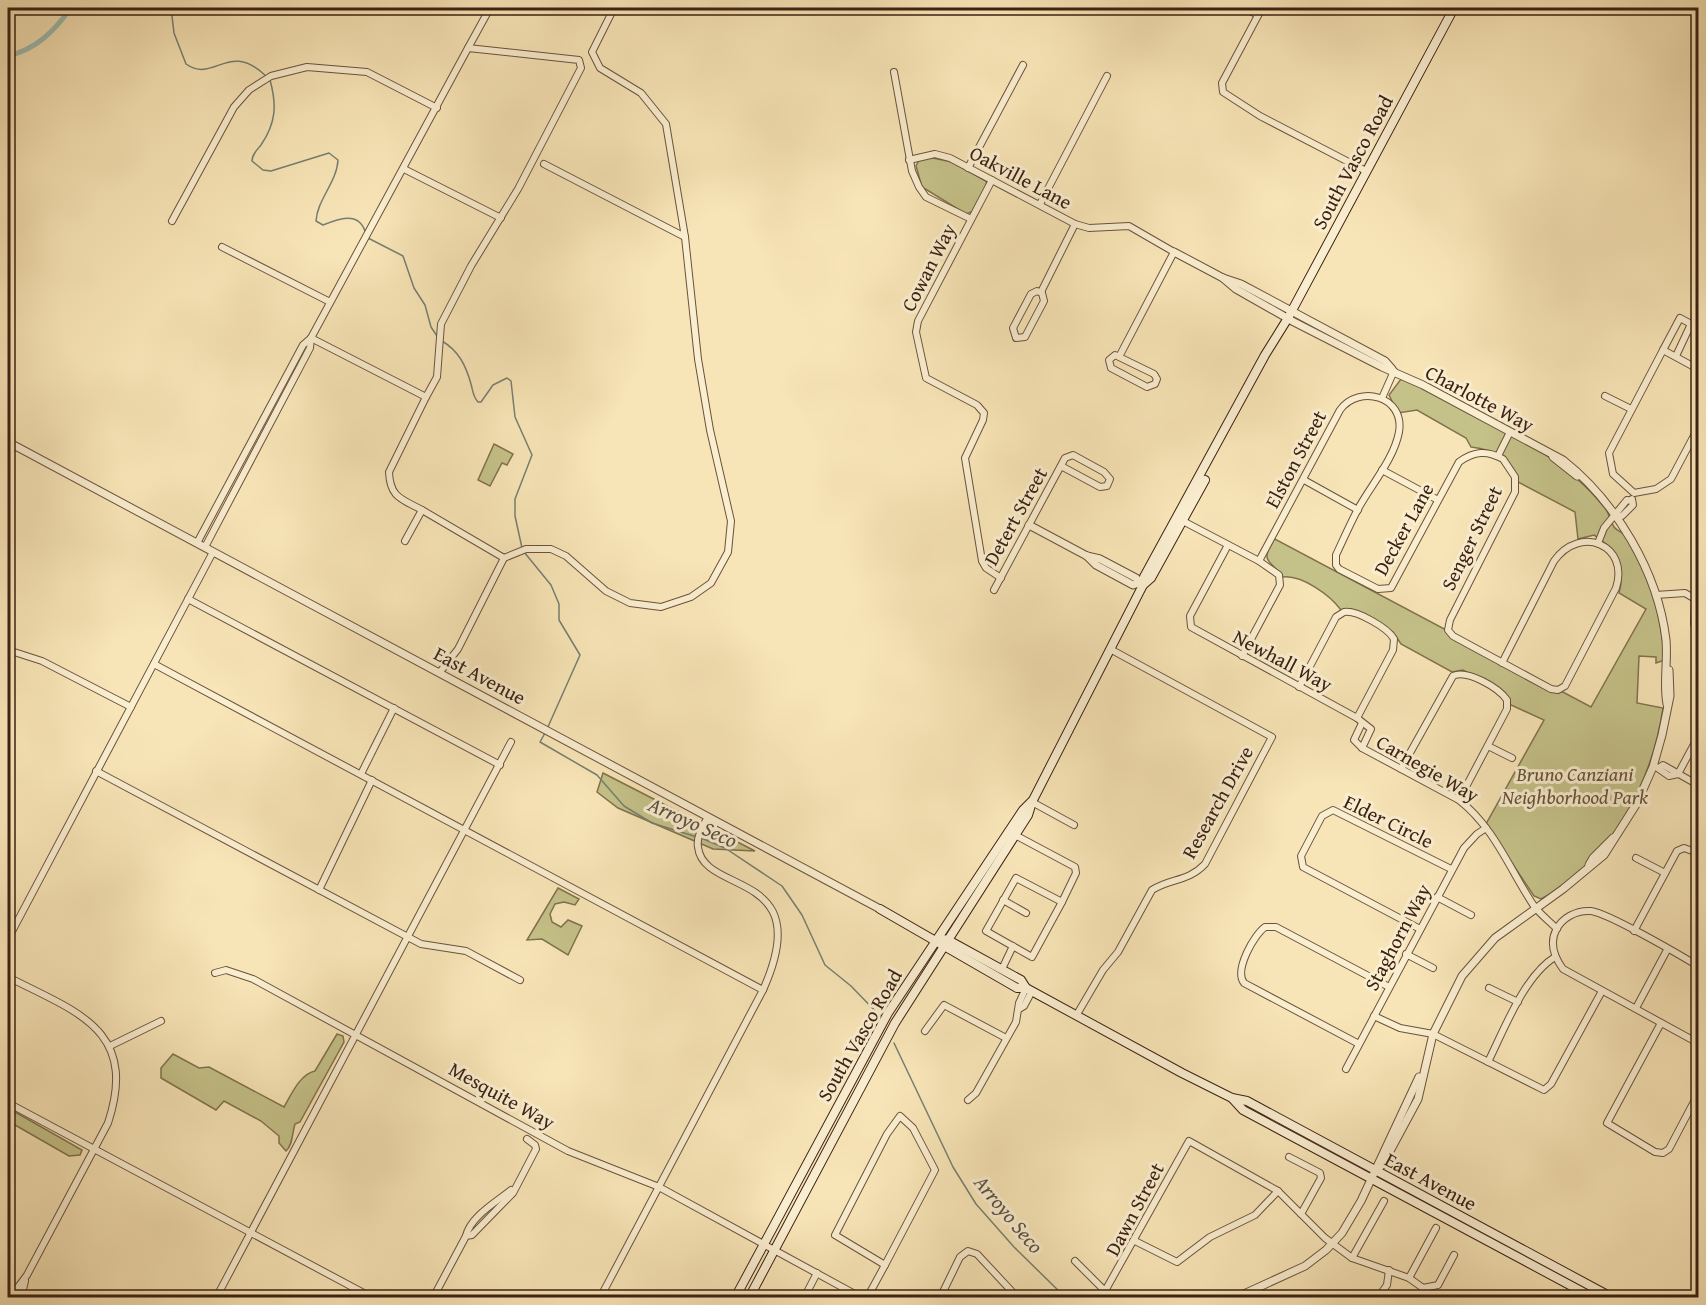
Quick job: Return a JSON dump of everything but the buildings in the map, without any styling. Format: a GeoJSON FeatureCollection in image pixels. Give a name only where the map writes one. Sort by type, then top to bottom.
{"type":"FeatureCollection","features":[{"type":"Feature","properties":{"kind":"main road","name":"South Vasco Road"},"geometry":{"type":"LineString","coordinates":[[749,1298],[883,1046],[1028,815],[1032,802],[1144,577],[1180,520],[1265,355],[1290,315],[1365,171],[1455,8]]}},
{"type":"Feature","properties":{"kind":"main road","name":"South Vasco Road"},"geometry":{"type":"LineString","coordinates":[[735,1298],[888,1013],[1023,810],[1032,802]]}},
{"type":"Feature","properties":{"kind":"main road","name":"East Avenue"},"geometry":{"type":"LineString","coordinates":[[880,909],[945,944],[1017,988],[1029,990],[1232,1098],[1243,1110],[1374,1174],[1613,1298]]}},
{"type":"Feature","properties":{"kind":"main road","name":"East Avenue"},"geometry":{"type":"LineString","coordinates":[[945,944],[1002,969],[1021,980],[1029,990]]}},
{"type":"Feature","properties":{"kind":"main road","name":"East Avenue"},"geometry":{"type":"LineString","coordinates":[[1374,1174],[1594,1298]]}},
{"type":"Feature","properties":{"kind":"street"},"geometry":{"type":"LineString","coordinates":[[197,543],[303,345],[311,338],[372,229],[490,8]]}},
{"type":"Feature","properties":{"kind":"street"},"geometry":{"type":"LineString","coordinates":[[440,672],[458,648],[504,558],[513,553],[526,549],[551,549],[566,556],[606,591],[630,603],[661,607],[691,597],[711,583],[728,552],[731,521],[710,430],[698,359],[685,237],[666,124],[641,93],[600,68],[594,61],[594,46],[614,8]]}},
{"type":"Feature","properties":{"kind":"street"},"geometry":{"type":"LineString","coordinates":[[1244,8],[1258,15]]}},
{"type":"Feature","properties":{"kind":"street"},"geometry":{"type":"LineString","coordinates":[[1262,8],[1222,83],[1222,88],[1229,98],[1365,171]]}},
{"type":"Feature","properties":{"kind":"street"},"geometry":{"type":"LineString","coordinates":[[468,48],[579,60],[581,63],[501,218],[471,266],[441,324],[437,377],[389,472],[390,486],[396,497],[504,558]]}},
{"type":"Feature","properties":{"kind":"street"},"geometry":{"type":"LineString","coordinates":[[968,168],[1023,65]]}},
{"type":"Feature","properties":{"kind":"street"},"geometry":{"type":"LineString","coordinates":[[172,221],[234,107],[259,81],[307,67],[367,72],[437,108]]}},
{"type":"Feature","properties":{"kind":"street"},"geometry":{"type":"LineString","coordinates":[[894,72],[909,159],[919,187],[926,197],[971,219]]}},
{"type":"Feature","properties":{"kind":"street"},"geometry":{"type":"LineString","coordinates":[[1040,204],[1107,76]]}},
{"type":"Feature","properties":{"kind":"street","name":"Oakville Lane"},"geometry":{"type":"LineString","coordinates":[[909,159],[935,154],[968,168],[1075,224],[1089,228],[1129,226],[1139,234],[1223,278],[1236,289],[1290,315]]}},
{"type":"Feature","properties":{"kind":"street"},"geometry":{"type":"LineString","coordinates":[[544,164],[685,237]]}},
{"type":"Feature","properties":{"kind":"street"},"geometry":{"type":"LineString","coordinates":[[404,169],[501,218]]}},
{"type":"Feature","properties":{"kind":"street","name":"Cowan Way"},"geometry":{"type":"LineString","coordinates":[[992,180],[918,321],[916,332],[926,378],[980,407],[984,413],[983,420],[965,458],[982,561],[986,568],[1000,578]]}},
{"type":"Feature","properties":{"kind":"street"},"geometry":{"type":"LineString","coordinates":[[1041,292],[1031,294],[1013,328],[1017,338],[1023,339],[1027,335],[1044,301],[1041,292],[1075,224]]}},
{"type":"Feature","properties":{"kind":"street"},"geometry":{"type":"LineString","coordinates":[[222,247],[330,302]]}},
{"type":"Feature","properties":{"kind":"street"},"geometry":{"type":"LineString","coordinates":[[1120,355],[1154,374],[1157,379],[1155,384],[1147,387],[1111,368],[1108,363],[1110,358],[1120,355],[1174,252]]}},
{"type":"Feature","properties":{"kind":"street","name":"Charlotte Way"},"geometry":{"type":"LineString","coordinates":[[1239,1296],[1305,1266],[1333,1243],[1350,1221],[1374,1174],[1383,1164],[1418,1099],[1433,1034],[1447,1002],[1468,969],[1496,938],[1563,889],[1604,855],[1637,803],[1656,767],[1667,704],[1665,684],[1668,665],[1656,596],[1644,565],[1614,516],[1580,477],[1563,460],[1394,371],[1382,367],[1290,315]]}},
{"type":"Feature","properties":{"kind":"street"},"geometry":{"type":"LineString","coordinates":[[1634,493],[1613,474],[1609,453],[1680,318],[1692,324],[1676,356]]}},
{"type":"Feature","properties":{"kind":"street"},"geometry":{"type":"LineString","coordinates":[[311,338],[426,397]]}},
{"type":"Feature","properties":{"kind":"street"},"geometry":{"type":"LineString","coordinates":[[205,547],[310,348],[311,338]]}},
{"type":"Feature","properties":{"kind":"street"},"geometry":{"type":"LineString","coordinates":[[1663,350],[1698,369]]}},
{"type":"Feature","properties":{"kind":"street"},"geometry":{"type":"LineString","coordinates":[[1382,398],[1394,371]]}},
{"type":"Feature","properties":{"kind":"street","name":"Elston Street"},"geometry":{"type":"LineString","coordinates":[[1259,561],[1344,405],[1358,396],[1375,395],[1382,398]]}},
{"type":"Feature","properties":{"kind":"street"},"geometry":{"type":"LineString","coordinates":[[1605,396],[1631,409]]}},
{"type":"Feature","properties":{"kind":"street","name":"Decker Lane"},"geometry":{"type":"LineString","coordinates":[[1382,398],[1395,412],[1399,431],[1382,470],[1358,510],[1336,555],[1336,565],[1383,591],[1393,585],[1454,470],[1465,458],[1481,453],[1498,456]]}},
{"type":"Feature","properties":{"kind":"street"},"geometry":{"type":"LineString","coordinates":[[1634,493],[1656,489],[1671,479],[1698,428]]}},
{"type":"Feature","properties":{"kind":"street","name":"Senger Street"},"geometry":{"type":"LineString","coordinates":[[1502,663],[1453,636],[1448,630],[1450,620],[1515,492],[1515,477],[1512,470],[1498,456],[1510,432]]}},
{"type":"Feature","properties":{"kind":"street","name":"East Avenue"},"geometry":{"type":"LineString","coordinates":[[8,442],[880,909]]}},
{"type":"Feature","properties":{"kind":"street","name":"Detert Street"},"geometry":{"type":"LineString","coordinates":[[994,590],[1065,458],[1073,455],[1104,472],[1110,479],[1109,483],[1100,488],[1061,466]]}},
{"type":"Feature","properties":{"kind":"street"},"geometry":{"type":"LineString","coordinates":[[1382,470],[1438,500]]}},
{"type":"Feature","properties":{"kind":"street"},"geometry":{"type":"LineString","coordinates":[[1304,480],[1358,510]]}},
{"type":"Feature","properties":{"kind":"street"},"geometry":{"type":"LineString","coordinates":[[1614,516],[1622,516],[1633,505],[1634,493]]}},
{"type":"Feature","properties":{"kind":"street"},"geometry":{"type":"LineString","coordinates":[[1598,543],[1604,528],[1619,509],[1627,501],[1632,501]]}},
{"type":"Feature","properties":{"kind":"street"},"geometry":{"type":"LineString","coordinates":[[405,541],[422,510]]}},
{"type":"Feature","properties":{"kind":"street"},"geometry":{"type":"LineString","coordinates":[[1180,520],[1259,561],[1275,570],[1279,575],[1280,585],[1242,656]]}},
{"type":"Feature","properties":{"kind":"street"},"geometry":{"type":"LineString","coordinates":[[1029,525],[1086,556],[1100,559],[1136,578],[1141,584]]}},
{"type":"Feature","properties":{"kind":"street"},"geometry":{"type":"LineString","coordinates":[[1592,541],[1598,543],[1614,558],[1619,579],[1565,686],[1558,690],[1502,663],[1560,553],[1574,543],[1592,541]]}},
{"type":"Feature","properties":{"kind":"street","name":"Newhall Way"},"geometry":{"type":"LineString","coordinates":[[1228,545],[1190,616],[1193,630],[1360,721]]}},
{"type":"Feature","properties":{"kind":"street"},"geometry":{"type":"LineString","coordinates":[[8,939],[213,552]]}},
{"type":"Feature","properties":{"kind":"street"},"geometry":{"type":"LineString","coordinates":[[1656,596],[1685,593],[1697,598],[1694,624],[1698,633]]}},
{"type":"Feature","properties":{"kind":"street"},"geometry":{"type":"LineString","coordinates":[[188,598],[500,765]]}},
{"type":"Feature","properties":{"kind":"street"},"geometry":{"type":"LineString","coordinates":[[1299,687],[1340,614],[1353,612],[1389,631],[1394,639],[1393,650],[1360,721]]}},
{"type":"Feature","properties":{"kind":"street","name":"Research Drive"},"geometry":{"type":"LineString","coordinates":[[1076,1016],[1102,970],[1118,952],[1152,890],[1161,885],[1191,877],[1205,864],[1272,737],[1110,649]]}},
{"type":"Feature","properties":{"kind":"street"},"geometry":{"type":"LineString","coordinates":[[8,650],[42,661],[131,707]]}},
{"type":"Feature","properties":{"kind":"street"},"geometry":{"type":"LineString","coordinates":[[154,664],[763,990]]}},
{"type":"Feature","properties":{"kind":"street"},"geometry":{"type":"LineString","coordinates":[[1401,769],[1450,680],[1458,674],[1467,675],[1492,688],[1508,700],[1507,710],[1459,800]]}},
{"type":"Feature","properties":{"kind":"street"},"geometry":{"type":"LineString","coordinates":[[361,774],[394,708]]}},
{"type":"Feature","properties":{"kind":"street","name":"Carnegie Way"},"geometry":{"type":"LineString","coordinates":[[1362,748],[1371,729],[1360,721],[1354,740],[1362,748],[1459,800],[1473,811],[1535,908],[1557,929]]}},
{"type":"Feature","properties":{"kind":"street"},"geometry":{"type":"LineString","coordinates":[[1678,774],[1698,737]]}},
{"type":"Feature","properties":{"kind":"street"},"geometry":{"type":"LineString","coordinates":[[216,1298],[511,742]]}},
{"type":"Feature","properties":{"kind":"street"},"geometry":{"type":"LineString","coordinates":[[1488,746],[1512,758]]}},
{"type":"Feature","properties":{"kind":"street"},"geometry":{"type":"LineString","coordinates":[[1656,767],[1663,765],[1698,785]]}},
{"type":"Feature","properties":{"kind":"street"},"geometry":{"type":"LineString","coordinates":[[96,771],[421,944],[466,951],[520,980]]}},
{"type":"Feature","properties":{"kind":"street"},"geometry":{"type":"LineString","coordinates":[[318,890],[372,780]]}},
{"type":"Feature","properties":{"kind":"street"},"geometry":{"type":"LineString","coordinates":[[1032,802],[1074,825]]}},
{"type":"Feature","properties":{"kind":"street","name":"Elder Circle"},"geometry":{"type":"LineString","coordinates":[[1420,929],[1303,867],[1300,859],[1306,846],[1322,816],[1334,810],[1451,869]]}},
{"type":"Feature","properties":{"kind":"street"},"geometry":{"type":"LineString","coordinates":[[600,1298],[763,990],[777,958],[778,925],[772,912],[758,894],[703,861],[699,853],[698,840],[708,817]]}},
{"type":"Feature","properties":{"kind":"street","name":"Staghorn Way"},"geometry":{"type":"LineString","coordinates":[[1346,1069],[1451,869],[1468,842],[1486,828]]}},
{"type":"Feature","properties":{"kind":"street"},"geometry":{"type":"LineString","coordinates":[[1015,835],[1075,867],[1076,873],[1062,902],[1032,957],[986,931],[1016,878],[1062,902]]}},
{"type":"Feature","properties":{"kind":"street"},"geometry":{"type":"LineString","coordinates":[[1634,931],[1677,852],[1684,848],[1698,853]]}},
{"type":"Feature","properties":{"kind":"street"},"geometry":{"type":"LineString","coordinates":[[1636,858],[1665,873]]}},
{"type":"Feature","properties":{"kind":"street"},"geometry":{"type":"LineString","coordinates":[[1437,897],[1471,915]]}},
{"type":"Feature","properties":{"kind":"street"},"geometry":{"type":"LineString","coordinates":[[1003,900],[1026,913]]}},
{"type":"Feature","properties":{"kind":"street"},"geometry":{"type":"LineString","coordinates":[[1698,951],[1696,964],[1592,911],[1572,915],[1557,929],[1553,943],[1555,957],[1563,969],[1698,1043]]}},
{"type":"Feature","properties":{"kind":"street"},"geometry":{"type":"LineString","coordinates":[[1359,1044],[1244,983],[1240,975],[1241,968],[1255,941],[1263,928],[1276,927],[1389,987]]}},
{"type":"Feature","properties":{"kind":"street"},"geometry":{"type":"LineString","coordinates":[[1002,969],[1013,946]]}},
{"type":"Feature","properties":{"kind":"street"},"geometry":{"type":"LineString","coordinates":[[1636,1008],[1667,950]]}},
{"type":"Feature","properties":{"kind":"street"},"geometry":{"type":"LineString","coordinates":[[1406,954],[1433,968]]}},
{"type":"Feature","properties":{"kind":"street"},"geometry":{"type":"LineString","coordinates":[[1488,1062],[1518,1002],[1538,972],[1555,957]]}},
{"type":"Feature","properties":{"kind":"street","name":"Mesquite Way"},"geometry":{"type":"LineString","coordinates":[[215,973],[226,970],[253,979],[582,1158],[628,1173],[658,1187],[862,1298]]}},
{"type":"Feature","properties":{"kind":"street"},"geometry":{"type":"LineString","coordinates":[[8,976],[93,1023],[110,1046],[115,1074],[113,1108],[27,1275],[10,1298]]}},
{"type":"Feature","properties":{"kind":"street"},"geometry":{"type":"LineString","coordinates":[[1489,988],[1518,1002]]}},
{"type":"Feature","properties":{"kind":"street"},"geometry":{"type":"LineString","coordinates":[[968,1100],[976,1093],[1029,990]]}},
{"type":"Feature","properties":{"kind":"street"},"geometry":{"type":"LineString","coordinates":[[1374,1017],[1400,1028],[1433,1034],[1544,1090],[1551,1084],[1602,991]]}},
{"type":"Feature","properties":{"kind":"street"},"geometry":{"type":"LineString","coordinates":[[925,1031],[944,1005],[1006,1038]]}},
{"type":"Feature","properties":{"kind":"street"},"geometry":{"type":"LineString","coordinates":[[110,1046],[161,1021]]}},
{"type":"Feature","properties":{"kind":"street"},"geometry":{"type":"LineString","coordinates":[[1661,1023],[1607,1123],[1655,1152],[1663,1153],[1669,1149],[1698,1094]]}},
{"type":"Feature","properties":{"kind":"street"},"geometry":{"type":"LineString","coordinates":[[8,1104],[373,1298]]}},
{"type":"Feature","properties":{"kind":"street"},"geometry":{"type":"LineString","coordinates":[[867,1298],[885,1265],[934,1170],[913,1128],[900,1116],[887,1134],[835,1235],[885,1265]]}},
{"type":"Feature","properties":{"kind":"street"},"geometry":{"type":"LineString","coordinates":[[433,1298],[466,1236],[472,1235],[517,1186],[537,1148],[527,1139]]}},
{"type":"Feature","properties":{"kind":"street","name":"Dawn Street"},"geometry":{"type":"LineString","coordinates":[[1105,1291],[1189,1141],[1278,1191]]}},
{"type":"Feature","properties":{"kind":"street"},"geometry":{"type":"LineString","coordinates":[[1289,1157],[1320,1173],[1321,1178],[1301,1214]]}},
{"type":"Feature","properties":{"kind":"street"},"geometry":{"type":"LineString","coordinates":[[1135,1241],[1177,1263],[1210,1237],[1255,1215],[1278,1191],[1352,1258],[1410,1278],[1423,1288],[1438,1285],[1454,1255]]}},
{"type":"Feature","properties":{"kind":"street"},"geometry":{"type":"LineString","coordinates":[[1352,1258],[1384,1201]]}},
{"type":"Feature","properties":{"kind":"street"},"geometry":{"type":"LineString","coordinates":[[1410,1278],[1436,1228]]}},
{"type":"Feature","properties":{"kind":"street"},"geometry":{"type":"LineString","coordinates":[[940,1298],[960,1257],[968,1251],[977,1254],[1017,1298]]}},
{"type":"Feature","properties":{"kind":"street"},"geometry":{"type":"LineString","coordinates":[[1075,1261],[1112,1298]]}},
{"type":"Feature","properties":{"kind":"street"},"geometry":{"type":"LineString","coordinates":[[1374,1298],[1379,1296],[1387,1285],[1389,1270]]}},
{"type":"Feature","properties":{"kind":"street"},"geometry":{"type":"LineString","coordinates":[[804,1298],[817,1273]]}},
{"type":"Feature","properties":{"kind":"street"},"geometry":{"type":"LineString","coordinates":[[21,1298],[27,1275]]}},
{"type":"Feature","properties":{"kind":"street"},"geometry":{"type":"LineString","coordinates":[[1348,1298],[1354,1295],[1363,1298]]}},
{"type":"Feature","properties":{"kind":"green space"},"geometry":{"type":"Polygon","coordinates":[[[928,157],[952,162],[986,181],[987,186],[974,211],[966,214],[922,187],[916,166],[919,160],[928,157]]]}},
{"type":"Feature","properties":{"kind":"green space","name":"Bruno Canziani Neighborhood Park"},"geometry":{"type":"Polygon","coordinates":[[[1401,379],[1514,435],[1564,468],[1585,486],[1606,509],[1614,527],[1625,535],[1634,548],[1653,595],[1661,628],[1665,660],[1656,663],[1656,657],[1639,656],[1637,703],[1663,708],[1649,764],[1638,792],[1607,843],[1588,865],[1566,884],[1541,899],[1534,896],[1486,824],[1544,720],[1511,705],[1502,691],[1463,670],[1452,672],[1401,644],[1393,632],[1351,609],[1341,610],[1323,592],[1307,583],[1299,579],[1283,577],[1268,560],[1269,547],[1273,538],[1591,707],[1646,609],[1619,593],[1620,567],[1609,547],[1594,535],[1578,539],[1575,512],[1518,482],[1512,467],[1495,453],[1471,447],[1466,438],[1417,410],[1398,413],[1389,395],[1401,379]]]}},
{"type":"Feature","properties":{"kind":"green space"},"geometry":{"type":"Polygon","coordinates":[[[494,444],[513,454],[507,465],[502,463],[490,486],[478,480],[494,444]]]}},
{"type":"Feature","properties":{"kind":"green space"},"geometry":{"type":"Polygon","coordinates":[[[603,773],[755,851],[713,849],[618,808],[597,792],[603,773]]]}},
{"type":"Feature","properties":{"kind":"green space"},"geometry":{"type":"Polygon","coordinates":[[[558,888],[579,899],[575,905],[564,902],[555,904],[550,914],[552,922],[561,927],[568,920],[582,926],[568,955],[542,939],[527,940],[558,888]]]}},
{"type":"Feature","properties":{"kind":"green space"},"geometry":{"type":"Polygon","coordinates":[[[337,1034],[343,1036],[344,1042],[300,1122],[295,1124],[291,1142],[286,1151],[279,1143],[279,1136],[261,1121],[224,1101],[216,1110],[161,1078],[161,1068],[173,1054],[199,1068],[209,1067],[284,1107],[300,1081],[315,1071],[337,1034]]]}},
{"type":"Feature","properties":{"kind":"green space"},"geometry":{"type":"Polygon","coordinates":[[[8,1108],[82,1150],[80,1155],[69,1156],[8,1121],[8,1108]]]}},
{"type":"Feature","properties":{"kind":"waterway"},"geometry":{"type":"LineString","coordinates":[[8,56],[28,49],[44,38],[71,8]]}},
{"type":"Feature","properties":{"kind":"waterway","name":"Arroyo Seco"},"geometry":{"type":"LineString","coordinates":[[171,8],[174,33],[186,64],[196,69],[205,69],[232,61],[242,62],[254,66],[267,77]]}},
{"type":"Feature","properties":{"kind":"waterway","name":"Arroyo Seco"},"geometry":{"type":"LineString","coordinates":[[270,80],[274,98],[274,114],[270,129],[252,161],[263,170],[271,171],[329,153],[338,160],[337,168],[317,213],[316,221],[323,225],[341,219],[353,219],[358,221],[365,231]]}},
{"type":"Feature","properties":{"kind":"waterway","name":"Arroyo Seco"},"geometry":{"type":"LineString","coordinates":[[368,238],[403,256],[414,288],[425,305],[431,327],[437,336]]}},
{"type":"Feature","properties":{"kind":"waterway","name":"Arroyo Seco"},"geometry":{"type":"LineString","coordinates":[[442,341],[453,349],[461,360],[478,402],[481,402],[493,385],[507,378],[511,381],[515,417],[532,455],[515,499],[515,516],[522,548]]}},
{"type":"Feature","properties":{"kind":"waterway","name":"Arroyo Seco"},"geometry":{"type":"LineString","coordinates":[[524,552],[551,585],[559,604],[559,620],[580,655],[547,729]]}},
{"type":"Feature","properties":{"kind":"waterway","name":"Arroyo Seco"},"geometry":{"type":"LineString","coordinates":[[545,733],[540,742],[597,775],[624,806],[652,823],[697,837]]}},
{"type":"Feature","properties":{"kind":"waterway","name":"Arroyo Seco"},"geometry":{"type":"LineString","coordinates":[[701,838],[725,848],[782,886],[802,915],[825,965],[851,986],[880,1016]]}},
{"type":"Feature","properties":{"kind":"waterway","name":"Arroyo Seco"},"geometry":{"type":"LineString","coordinates":[[894,1043],[953,1167],[976,1204],[1014,1247],[1066,1298]]}}]}
